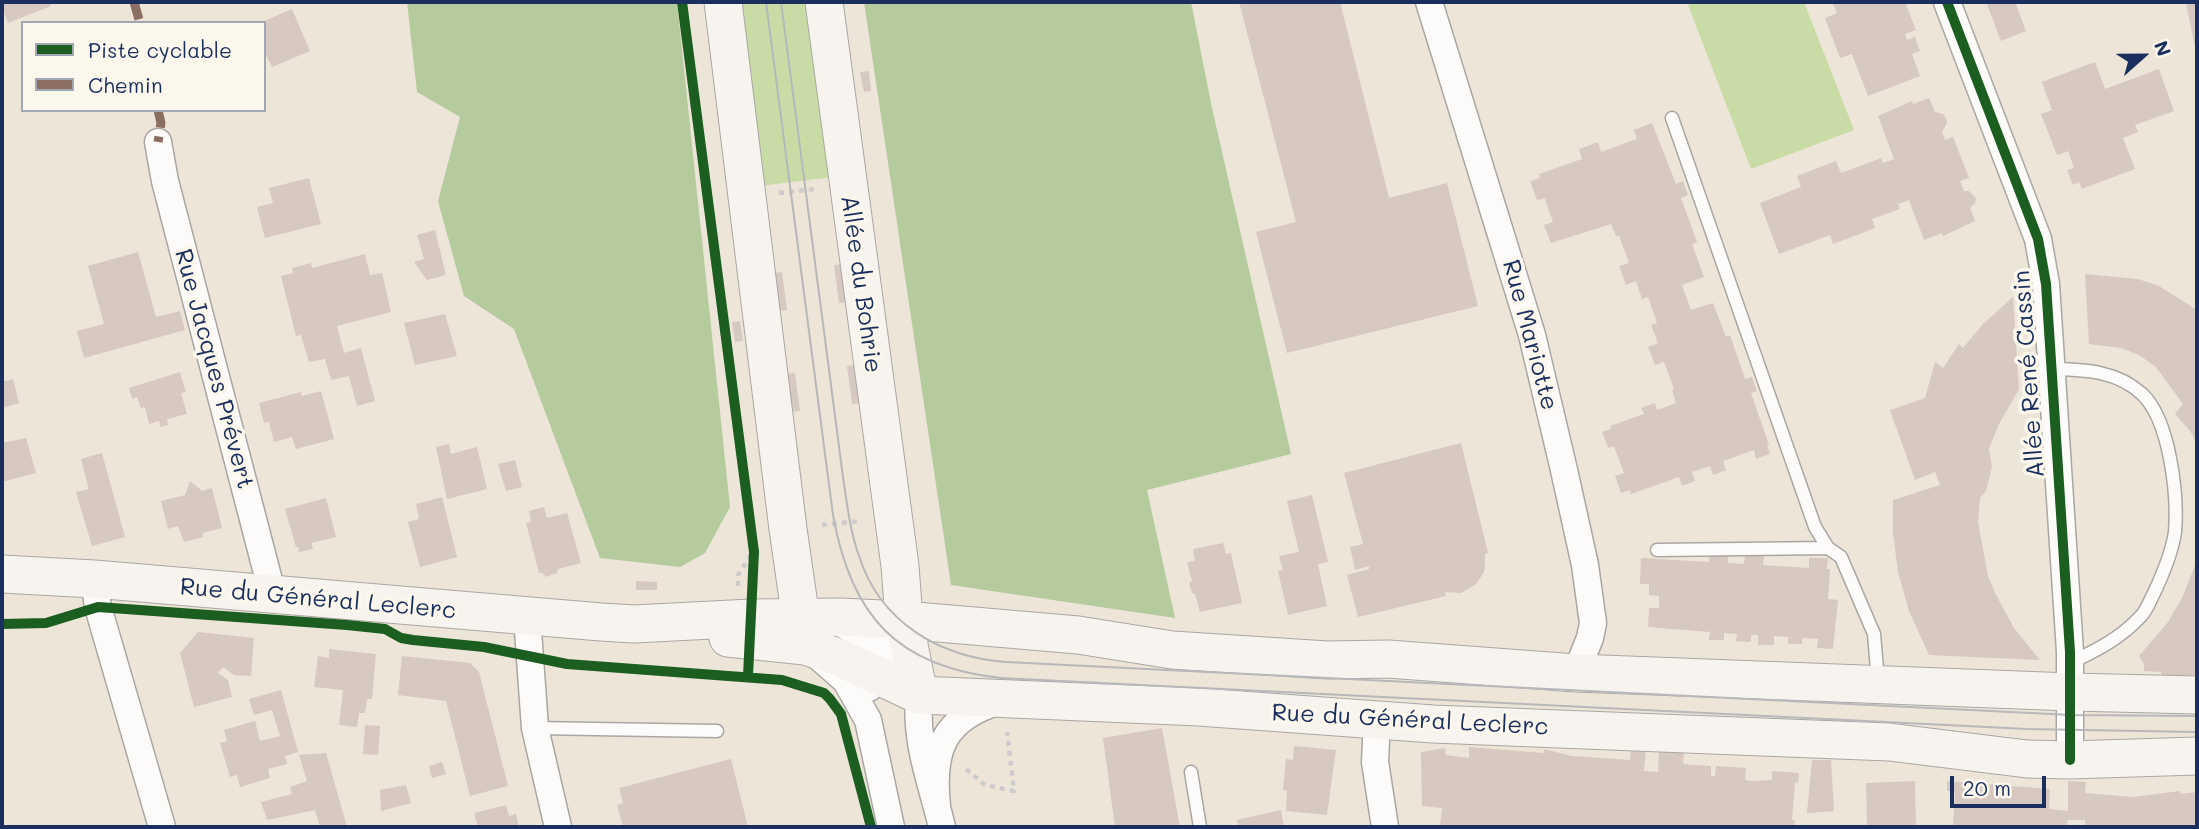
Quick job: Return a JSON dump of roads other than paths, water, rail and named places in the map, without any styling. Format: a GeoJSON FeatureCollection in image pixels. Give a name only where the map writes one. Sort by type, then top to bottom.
{"type":"FeatureCollection","features":[{"type":"Feature","properties":{"kind":"main road"},"geometry":{"type":"LineString","coordinates":[[723,2],[791,552],[791,575],[778,600],[765,611],[744,617]]}},
{"type":"Feature","properties":{"kind":"main road","name":"Allée du Bohrie"},"geometry":{"type":"LineString","coordinates":[[824,2],[903,582],[915,604],[934,617],[955,625]]}},
{"type":"Feature","properties":{"kind":"main road"},"geometry":{"type":"LineString","coordinates":[[791,552],[810,627]]}},
{"type":"Feature","properties":{"kind":"main road","name":"Allée du Bohrie"},"geometry":{"type":"LineString","coordinates":[[900,566],[892,646],[915,699]]}},
{"type":"Feature","properties":{"kind":"main road","name":"Rue du Général Leclerc"},"geometry":{"type":"LineString","coordinates":[[2,573],[635,624],[750,641],[810,627]]}},
{"type":"Feature","properties":{"kind":"main road","name":"Rue du Général Leclerc"},"geometry":{"type":"LineString","coordinates":[[635,624],[744,617],[810,627],[892,646]]}},
{"type":"Feature","properties":{"kind":"main road","name":"Rue du Général Leclerc"},"geometry":{"type":"LineString","coordinates":[[810,627],[838,657],[892,646],[955,625],[1078,635],[1172,650],[1327,660],[1388,659],[1576,673],[1879,685],[2071,678],[2197,695]]}},
{"type":"Feature","properties":{"kind":"main road","name":"Rue du Général Leclerc"},"geometry":{"type":"LineString","coordinates":[[892,646],[915,699],[1199,707],[1377,720],[1889,742],[1985,755],[2070,760],[2197,756]]}},
{"type":"Feature","properties":{"kind":"street","name":"Rue Mariotte"},"geometry":{"type":"LineString","coordinates":[[1429,2],[1520,294],[1562,457],[1593,623],[1576,673]]}},
{"type":"Feature","properties":{"kind":"street","name":"Allée René Cassin"},"geometry":{"type":"LineString","coordinates":[[1947,2],[2038,239],[2046,285],[2071,678],[2070,760]]}},
{"type":"Feature","properties":{"kind":"street","name":"Rue Jacques Prévert"},"geometry":{"type":"LineString","coordinates":[[158,142],[165,181],[272,596]]}},
{"type":"Feature","properties":{"kind":"street"},"geometry":{"type":"LineString","coordinates":[[94,579],[98,607],[162,827]]}},
{"type":"Feature","properties":{"kind":"street"},"geometry":{"type":"LineString","coordinates":[[527,617],[535,728],[558,827]]}},
{"type":"Feature","properties":{"kind":"street"},"geometry":{"type":"LineString","coordinates":[[810,627],[846,681],[867,720]]}},
{"type":"Feature","properties":{"kind":"street"},"geometry":{"type":"LineString","coordinates":[[891,827],[867,720],[867,703],[892,646]]}},
{"type":"Feature","properties":{"kind":"street"},"geometry":{"type":"LineString","coordinates":[[915,699],[921,752],[939,817]]}},
{"type":"Feature","properties":{"kind":"street"},"geometry":{"type":"LineString","coordinates":[[939,817],[934,772],[941,745],[951,729],[964,717],[985,705],[1003,700]]}},
{"type":"Feature","properties":{"kind":"street"},"geometry":{"type":"LineString","coordinates":[[1377,720],[1376,762],[1385,827]]}},
{"type":"Feature","properties":{"kind":"lane"},"geometry":{"type":"LineString","coordinates":[[1672,118],[1815,527],[1828,548],[1841,557],[1874,634],[1879,685]]}},
{"type":"Feature","properties":{"kind":"lane"},"geometry":{"type":"LineString","coordinates":[[2051,369],[2096,371],[2115,376],[2143,395],[2163,428],[2174,473],[2175,533],[2163,575],[2144,614],[2071,678]]}},
{"type":"Feature","properties":{"kind":"lane"},"geometry":{"type":"LineString","coordinates":[[1657,550],[1828,548]]}},
{"type":"Feature","properties":{"kind":"lane"},"geometry":{"type":"LineString","coordinates":[[535,728],[717,732]]}},
{"type":"Feature","properties":{"kind":"lane"},"geometry":{"type":"LineString","coordinates":[[1191,772],[1200,827]]}},
{"type":"Feature","properties":{"kind":"tram line"},"geometry":{"type":"LineString","coordinates":[[766,2],[833,515],[841,551],[852,582],[867,608],[885,630],[907,648],[933,662],[965,672],[1001,678],[2027,729],[2197,732]]}},
{"type":"Feature","properties":{"kind":"tram line"},"geometry":{"type":"LineString","coordinates":[[781,2],[853,537],[869,579],[881,600],[915,632],[936,644],[981,659],[1006,662],[2071,715],[2197,716]]}}]}
